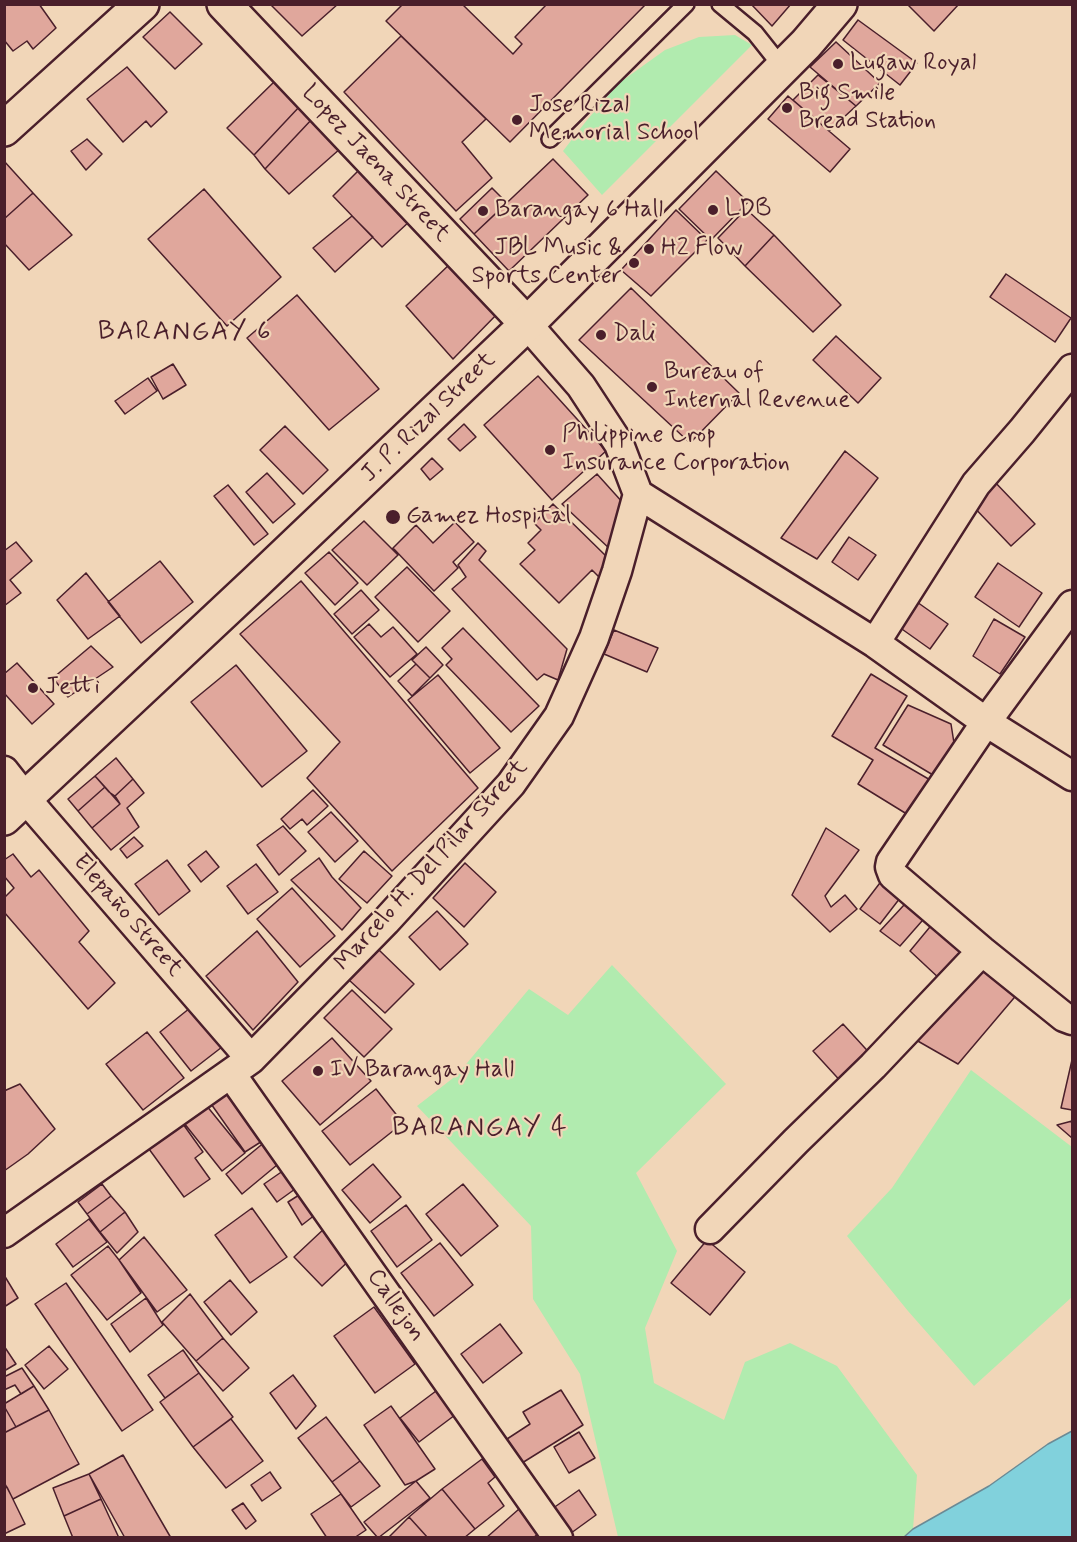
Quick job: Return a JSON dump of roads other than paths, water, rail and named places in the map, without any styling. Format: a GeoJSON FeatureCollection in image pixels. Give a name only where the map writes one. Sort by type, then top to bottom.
{"type":"FeatureCollection","features":[{"type":"Feature","properties":{"kind":"main road"},"geometry":{"type":"LineString","coordinates":[[4,129],[142,4]]}},
{"type":"Feature","properties":{"kind":"main road","name":"Lopez Jaena Street"},"geometry":{"type":"LineString","coordinates":[[224,4],[527,324]]}},
{"type":"Feature","properties":{"kind":"main road","name":"J. P. Rizal Street"},"geometry":{"type":"LineString","coordinates":[[16,809],[527,324],[806,44],[840,4]]}},
{"type":"Feature","properties":{"kind":"street"},"geometry":{"type":"LineString","coordinates":[[527,324],[581,386],[619,444],[638,494],[875,643],[986,723],[1072,776]]}},
{"type":"Feature","properties":{"kind":"street"},"geometry":{"type":"LineString","coordinates":[[875,643],[976,484],[1072,369]]}},
{"type":"Feature","properties":{"kind":"street","name":"Marcelo H. Del Pilar Street"},"geometry":{"type":"LineString","coordinates":[[4,1233],[241,1066],[386,921],[511,784],[559,716],[594,638],[617,571],[638,494]]}},
{"type":"Feature","properties":{"kind":"street"},"geometry":{"type":"LineString","coordinates":[[1072,605],[986,723],[891,862],[890,867],[894,875],[982,951],[1064,1017],[1072,1020]]}},
{"type":"Feature","properties":{"kind":"street","name":"Elepaño Street"},"geometry":{"type":"LineString","coordinates":[[4,771],[16,809],[241,1066]]}},
{"type":"Feature","properties":{"kind":"street"},"geometry":{"type":"LineString","coordinates":[[711,1228],[873,1066],[982,951]]}},
{"type":"Feature","properties":{"kind":"street","name":"Callejon"},"geometry":{"type":"LineString","coordinates":[[241,1066],[558,1538]]}},
{"type":"Feature","properties":{"kind":"lane"},"geometry":{"type":"LineString","coordinates":[[550,139],[686,4]]}},
{"type":"Feature","properties":{"kind":"lane"},"geometry":{"type":"LineString","coordinates":[[720,4],[755,33],[782,67]]}},
{"type":"Feature","properties":{"kind":"water"},"geometry":{"type":"Polygon","coordinates":[[[1072,1431],[1072,1537],[904,1537],[913,1529],[989,1486],[1048,1444],[1072,1431]]]}},
{"type":"Feature","properties":{"kind":"place","name":"Lugaw Royal"},"geometry":{"type":"Point","coordinates":[838,64]}},
{"type":"Feature","properties":{"kind":"place","name":"Big Smile Bread Station"},"geometry":{"type":"Point","coordinates":[787,108]}},
{"type":"Feature","properties":{"kind":"place","name":"Jose Rizal Memorial School"},"geometry":{"type":"Point","coordinates":[517,120]}},
{"type":"Feature","properties":{"kind":"place","name":"LDB"},"geometry":{"type":"Point","coordinates":[713,210]}},
{"type":"Feature","properties":{"kind":"place","name":"Barangay 6 Hall"},"geometry":{"type":"Point","coordinates":[483,211]}},
{"type":"Feature","properties":{"kind":"place","name":"H2 Flow"},"geometry":{"type":"Point","coordinates":[649,249]}},
{"type":"Feature","properties":{"kind":"place","name":"JBL Music & Sports Center"},"geometry":{"type":"Point","coordinates":[634,263]}},
{"type":"Feature","properties":{"kind":"place","name":"Dali"},"geometry":{"type":"Point","coordinates":[601,335]}},
{"type":"Feature","properties":{"kind":"place","name":"Bureau of Internal Revenue"},"geometry":{"type":"Point","coordinates":[652,387]}},
{"type":"Feature","properties":{"kind":"place","name":"Philippine Crop Insurance Corporation"},"geometry":{"type":"Point","coordinates":[550,450]}},
{"type":"Feature","properties":{"kind":"place","name":"Gamez Hospital"},"geometry":{"type":"Point","coordinates":[393,517]}},
{"type":"Feature","properties":{"kind":"place","name":"Jetti"},"geometry":{"type":"Point","coordinates":[33,688]}},
{"type":"Feature","properties":{"kind":"place","name":"IV Barangay Hall"},"geometry":{"type":"Point","coordinates":[318,1071]}},
{"type":"Feature","properties":{"kind":"district","name":"BARANGAY 6"},"geometry":{"type":"Point","coordinates":[185,333]}},
{"type":"Feature","properties":{"kind":"district","name":"BARANGAY 4"},"geometry":{"type":"Point","coordinates":[480,1129]}}]}
